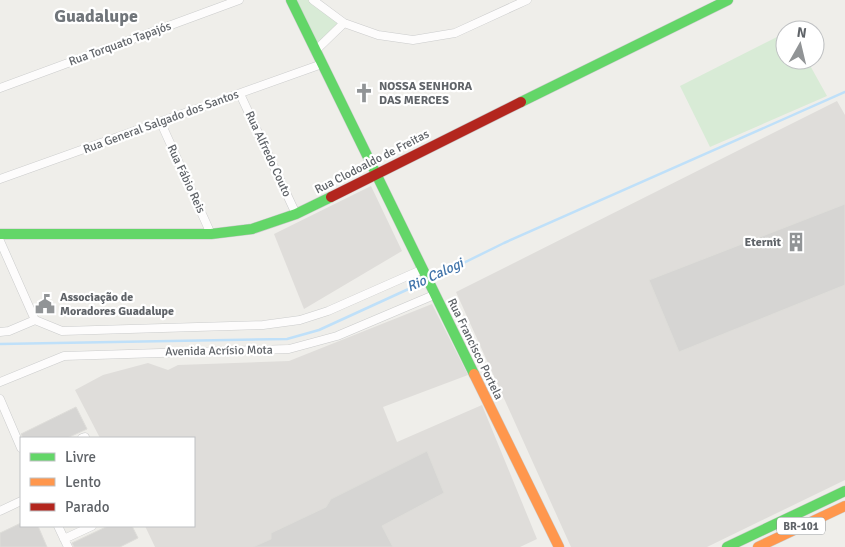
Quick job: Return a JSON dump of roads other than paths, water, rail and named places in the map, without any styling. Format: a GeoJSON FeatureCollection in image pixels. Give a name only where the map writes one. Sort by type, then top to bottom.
{"type":"FeatureCollection","features":[{"type":"Feature","properties":{"kind":"main road","name":"Rua Francisco Portela"},"geometry":{"type":"LineString","coordinates":[[290,0],[559,547]]}},
{"type":"Feature","properties":{"kind":"main road","name":"Rua Clodoaldo de Freitas"},"geometry":{"type":"LineString","coordinates":[[0,234],[211,234],[252,228],[296,214],[728,0]]}},
{"type":"Feature","properties":{"kind":"main road"},"geometry":{"type":"LineString","coordinates":[[727,547],[845,492]]}},
{"type":"Feature","properties":{"kind":"main road","name":"BR-101"},"geometry":{"type":"LineString","coordinates":[[758,547],[845,506]]}},
{"type":"Feature","properties":{"kind":"street","name":"Rua Torquato Tapajós"},"geometry":{"type":"LineString","coordinates":[[0,88],[240,0]]}},
{"type":"Feature","properties":{"kind":"street"},"geometry":{"type":"LineString","coordinates":[[313,0],[344,23],[397,40],[436,38],[455,32],[526,0]]}},
{"type":"Feature","properties":{"kind":"street"},"geometry":{"type":"LineString","coordinates":[[315,51],[344,23]]}},
{"type":"Feature","properties":{"kind":"street","name":"Rua General Salgado dos Santos"},"geometry":{"type":"LineString","coordinates":[[0,179],[161,124],[322,64]]}},
{"type":"Feature","properties":{"kind":"street","name":"Rua Alfredo Couto"},"geometry":{"type":"LineString","coordinates":[[240,94],[296,214]]}},
{"type":"Feature","properties":{"kind":"street","name":"Rua Fábio Reis"},"geometry":{"type":"LineString","coordinates":[[161,124],[211,234]]}},
{"type":"Feature","properties":{"kind":"street"},"geometry":{"type":"LineString","coordinates":[[0,241],[35,320],[9,331],[0,332]]}},
{"type":"Feature","properties":{"kind":"street","name":"Avenida Acrísio Mota"},"geometry":{"type":"LineString","coordinates":[[35,320],[62,331],[263,325],[300,320],[328,311],[422,271]]}},
{"type":"Feature","properties":{"kind":"street","name":"Avenida Acrísio Mota"},"geometry":{"type":"LineString","coordinates":[[0,382],[64,356],[289,350],[337,336],[433,293]]}},
{"type":"Feature","properties":{"kind":"street"},"geometry":{"type":"LineString","coordinates":[[0,400],[20,446]]}},
{"type":"Feature","properties":{"kind":"street"},"geometry":{"type":"LineString","coordinates":[[1,507],[20,501]]}},
{"type":"Feature","properties":{"kind":"street"},"geometry":{"type":"LineString","coordinates":[[58,527],[66,543],[90,527]]}},
{"type":"Feature","properties":{"kind":"waterway","name":"Rio Calogi"},"geometry":{"type":"LineString","coordinates":[[431,279],[504,243],[845,92]]}},
{"type":"Feature","properties":{"kind":"waterway","name":"Rio Calogi"},"geometry":{"type":"LineString","coordinates":[[0,344],[287,339],[319,330],[426,281]]}},
{"type":"Feature","properties":{"kind":"place","name":"NOSSA SENHORA DAS MERCES"},"geometry":{"type":"Point","coordinates":[364,93]}},
{"type":"Feature","properties":{"kind":"place","name":"Eternit"},"geometry":{"type":"Point","coordinates":[796,242]}},
{"type":"Feature","properties":{"kind":"place","name":"Associação de Moradores Guadalupe"},"geometry":{"type":"Point","coordinates":[45,304]}},
{"type":"Feature","properties":{"kind":"district","name":"Guadalupe"},"geometry":{"type":"Point","coordinates":[96,16]}}]}
